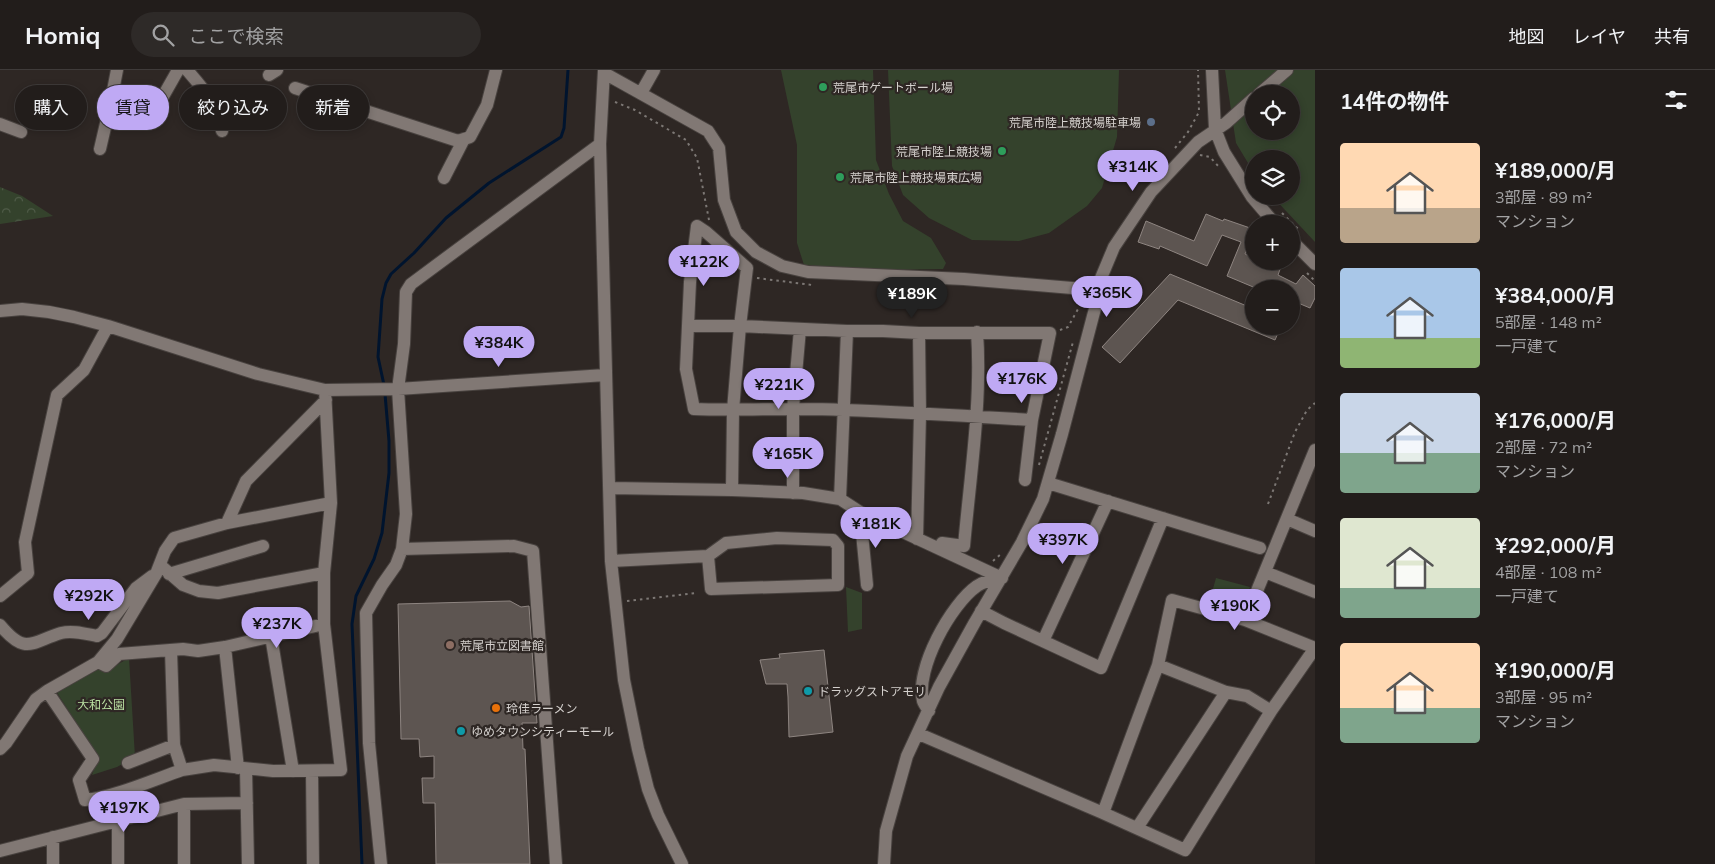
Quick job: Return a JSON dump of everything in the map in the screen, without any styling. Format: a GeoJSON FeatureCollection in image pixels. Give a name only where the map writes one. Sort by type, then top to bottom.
{"type":"FeatureCollection","features":[{"type":"Feature","properties":{"kind":"street"},"geometry":{"type":"LineString","coordinates":[[100,149],[117,70]]}},
{"type":"Feature","properties":{"kind":"street"},"geometry":{"type":"LineString","coordinates":[[169,86],[178,70]]}},
{"type":"Feature","properties":{"kind":"street"},"geometry":{"type":"LineString","coordinates":[[187,70],[211,100],[217,112],[222,131]]}},
{"type":"Feature","properties":{"kind":"street"},"geometry":{"type":"LineString","coordinates":[[294,88],[458,141],[470,137],[487,105],[496,70]]}},
{"type":"Feature","properties":{"kind":"street"},"geometry":{"type":"LineString","coordinates":[[641,93],[654,70]]}},
{"type":"Feature","properties":{"kind":"street"},"geometry":{"type":"LineString","coordinates":[[1212,70],[1215,129],[1224,152],[1252,197],[1268,215]]}},
{"type":"Feature","properties":{"kind":"street"},"geometry":{"type":"LineString","coordinates":[[1270,85],[1287,70]]}},
{"type":"Feature","properties":{"kind":"street"},"geometry":{"type":"LineString","coordinates":[[682,864],[658,815],[648,789],[638,749],[624,680],[611,561],[600,144],[604,71],[708,131],[719,148],[724,200],[736,232],[756,252],[782,266],[808,272],[964,279],[1096,290]]}},
{"type":"Feature","properties":{"kind":"street"},"geometry":{"type":"LineString","coordinates":[[884,864],[886,831],[907,756],[919,734],[939,687],[1022,542],[1043,499],[1096,305],[1096,290],[1114,246],[1150,192],[1198,142],[1226,123],[1245,106]]}},
{"type":"Feature","properties":{"kind":"street"},"geometry":{"type":"LineString","coordinates":[[0,124],[20,132]]}},
{"type":"Feature","properties":{"kind":"street"},"geometry":{"type":"LineString","coordinates":[[444,178],[464,139]]}},
{"type":"Feature","properties":{"kind":"street"},"geometry":{"type":"LineString","coordinates":[[381,864],[369,743],[366,613],[396,565],[402,548],[406,514],[396,389],[404,344],[406,292],[412,284],[600,144]]}},
{"type":"Feature","properties":{"kind":"street"},"geometry":{"type":"LineString","coordinates":[[732,490],[733,410],[747,268],[697,226],[690,282],[686,369],[694,408],[733,410],[793,408],[1032,420]]}},
{"type":"Feature","properties":{"kind":"street"},"geometry":{"type":"LineString","coordinates":[[1300,242],[1315,264]]}},
{"type":"Feature","properties":{"kind":"street"},"geometry":{"type":"LineString","coordinates":[[0,310],[22,309],[49,312],[108,326],[325,395],[353,389],[396,389],[605,375]]}},
{"type":"Feature","properties":{"kind":"street"},"geometry":{"type":"LineString","coordinates":[[0,596],[28,573],[25,542],[57,395],[84,370],[108,326]]}},
{"type":"Feature","properties":{"kind":"street"},"geometry":{"type":"LineString","coordinates":[[688,326],[740,326],[918,334],[977,332],[1050,333],[1032,420],[1025,480]]}},
{"type":"Feature","properties":{"kind":"street"},"geometry":{"type":"LineString","coordinates":[[793,493],[793,408],[800,329]]}},
{"type":"Feature","properties":{"kind":"street"},"geometry":{"type":"LineString","coordinates":[[840,499],[847,331]]}},
{"type":"Feature","properties":{"kind":"street"},"geometry":{"type":"LineString","coordinates":[[941,550],[942,543],[964,546],[976,417],[977,332]]}},
{"type":"Feature","properties":{"kind":"street"},"geometry":{"type":"LineString","coordinates":[[917,539],[920,414],[918,334]]}},
{"type":"Feature","properties":{"kind":"street"},"geometry":{"type":"LineString","coordinates":[[47,691],[94,759],[79,780],[85,800],[118,792],[182,770],[214,765],[242,769],[312,772],[341,770],[324,624],[324,573],[331,503],[325,395]]}},
{"type":"Feature","properties":{"kind":"street"},"geometry":{"type":"LineString","coordinates":[[227,523],[246,481],[325,395]]}},
{"type":"Feature","properties":{"kind":"street"},"geometry":{"type":"LineString","coordinates":[[1246,620],[1287,519],[1312,467],[1315,450]]}},
{"type":"Feature","properties":{"kind":"street"},"geometry":{"type":"LineString","coordinates":[[1048,483],[1260,548]]}},
{"type":"Feature","properties":{"kind":"street"},"geometry":{"type":"LineString","coordinates":[[610,488],[732,490],[793,493],[840,499],[860,512],[1002,578]]}},
{"type":"Feature","properties":{"kind":"street"},"geometry":{"type":"LineString","coordinates":[[1043,641],[1108,501]]}},
{"type":"Feature","properties":{"kind":"street"},"geometry":{"type":"LineString","coordinates":[[0,749],[36,699],[98,662],[117,639],[161,571],[165,551],[174,538],[227,523],[331,503]]}},
{"type":"Feature","properties":{"kind":"street"},"geometry":{"type":"LineString","coordinates":[[860,512],[867,585]]}},
{"type":"Feature","properties":{"kind":"street"},"geometry":{"type":"LineString","coordinates":[[981,611],[1100,668],[1163,518]]}},
{"type":"Feature","properties":{"kind":"street"},"geometry":{"type":"LineString","coordinates":[[1287,519],[1315,530]]}},
{"type":"Feature","properties":{"kind":"street"},"geometry":{"type":"LineString","coordinates":[[611,561],[708,556],[726,543],[777,538],[833,540],[838,546],[838,585],[711,589],[708,556]]}},
{"type":"Feature","properties":{"kind":"street"},"geometry":{"type":"LineString","coordinates":[[0,625],[16,641],[29,645],[63,633],[76,632],[97,636],[136,588],[145,580],[161,571],[263,546]]}},
{"type":"Feature","properties":{"kind":"street"},"geometry":{"type":"LineString","coordinates":[[402,548],[514,546],[533,551],[556,864]]}},
{"type":"Feature","properties":{"kind":"street"},"geometry":{"type":"LineString","coordinates":[[161,571],[183,585],[199,591],[218,593],[324,573]]}},
{"type":"Feature","properties":{"kind":"street"},"geometry":{"type":"LineString","coordinates":[[1265,572],[1315,592]]}},
{"type":"Feature","properties":{"kind":"street"},"geometry":{"type":"LineString","coordinates":[[929,711],[923,702],[922,684],[926,667],[940,633],[963,598],[988,580],[1002,578]]}},
{"type":"Feature","properties":{"kind":"street"},"geometry":{"type":"LineString","coordinates":[[919,734],[1185,850],[1272,711],[1315,648],[1246,620],[1172,600],[1158,666],[1103,813]]}},
{"type":"Feature","properties":{"kind":"street"},"geometry":{"type":"LineString","coordinates":[[98,662],[106,666],[119,654],[183,649],[198,651],[225,647],[324,624]]}},
{"type":"Feature","properties":{"kind":"street"},"geometry":{"type":"LineString","coordinates":[[271,636],[293,771]]}},
{"type":"Feature","properties":{"kind":"street"},"geometry":{"type":"LineString","coordinates":[[225,647],[247,803],[248,864]]}},
{"type":"Feature","properties":{"kind":"street"},"geometry":{"type":"LineString","coordinates":[[171,650],[174,745],[182,770]]}},
{"type":"Feature","properties":{"kind":"street"},"geometry":{"type":"LineString","coordinates":[[1158,666],[1226,692],[1247,696],[1272,711]]}},
{"type":"Feature","properties":{"kind":"street"},"geometry":{"type":"LineString","coordinates":[[1137,828],[1226,692]]}},
{"type":"Feature","properties":{"kind":"street"},"geometry":{"type":"LineString","coordinates":[[128,763],[174,745]]}},
{"type":"Feature","properties":{"kind":"street"},"geometry":{"type":"LineString","coordinates":[[312,772],[313,864]]}},
{"type":"Feature","properties":{"kind":"street"},"geometry":{"type":"LineString","coordinates":[[0,851],[184,804],[247,803]]}},
{"type":"Feature","properties":{"kind":"street"},"geometry":{"type":"LineString","coordinates":[[184,804],[184,864]]}},
{"type":"Feature","properties":{"kind":"street"},"geometry":{"type":"LineString","coordinates":[[118,821],[118,864]]}},
{"type":"Feature","properties":{"kind":"street"},"geometry":{"type":"LineString","coordinates":[[53,837],[53,864]]}},
{"type":"Feature","properties":{"kind":"path"},"geometry":{"type":"LineString","coordinates":[[1279,210],[1282,215]]}},
{"type":"Feature","properties":{"kind":"path"},"geometry":{"type":"LineString","coordinates":[[1050,333],[1068,327],[1082,302],[1086,303],[1084,308]]}},
{"type":"Feature","properties":{"kind":"path"},"geometry":{"type":"LineString","coordinates":[[1038,472],[1074,339]]}},
{"type":"Feature","properties":{"kind":"path"},"geometry":{"type":"LineString","coordinates":[[1268,504],[1298,426],[1308,410],[1315,404]]}},
{"type":"Feature","properties":{"kind":"path"},"geometry":{"type":"LineString","coordinates":[[989,565],[1001,553]]}},
{"type":"Feature","properties":{"kind":"path"},"geometry":{"type":"LineString","coordinates":[[625,602],[696,593]]}},
{"type":"Feature","properties":{"kind":"green space","name":"荒尾市陸上競技場東広場"},"geometry":{"type":"Polygon","coordinates":[[[781,70],[873,70],[876,160],[889,194],[903,221],[931,238],[946,263],[943,269],[881,270],[804,265],[797,243],[797,145],[781,70]]]}},
{"type":"Feature","properties":{"kind":"green space","name":"荒尾市陸上競技場"},"geometry":{"type":"Polygon","coordinates":[[[888,70],[1119,70],[1117,137],[1102,188],[1087,206],[1049,233],[1019,241],[972,240],[929,218],[903,195],[892,166],[888,70]]]}},
{"type":"Feature","properties":{"kind":"green space"},"geometry":{"type":"Polygon","coordinates":[[[1225,70],[1315,70],[1315,242],[1300,226],[1300,215],[1290,215],[1280,205],[1300,205],[1300,150],[1245,150],[1245,158],[1236,143],[1225,70]]]}},
{"type":"Feature","properties":{"kind":"green space"},"geometry":{"type":"Polygon","coordinates":[[[0,187],[22,196],[53,216],[0,224],[0,187]]]}},
{"type":"Feature","properties":{"kind":"green space"},"geometry":{"type":"Polygon","coordinates":[[[1216,578],[1250,587],[1243,612],[1209,603],[1216,578]]]}},
{"type":"Feature","properties":{"kind":"green space"},"geometry":{"type":"Polygon","coordinates":[[[846,587],[862,593],[862,629],[848,632],[846,587]]]}},
{"type":"Feature","properties":{"kind":"green space","name":"大和公園"},"geometry":{"type":"Polygon","coordinates":[[[129,658],[135,757],[117,767],[92,775],[98,757],[56,691],[96,666],[104,672],[129,658]]]}},
{"type":"Feature","properties":{"kind":"building"},"geometry":{"type":"Polygon","coordinates":[[[1206,214],[1223,221],[1224,219],[1245,226],[1245,270],[1280,270],[1278,275],[1288,280],[1245,280],[1245,284],[1227,276],[1241,242],[1222,235],[1207,266],[1160,246],[1159,249],[1138,242],[1146,221],[1194,241],[1206,214]]]}},
{"type":"Feature","properties":{"kind":"building"},"geometry":{"type":"Polygon","coordinates":[[[1170,274],[1245,305],[1245,328],[1178,300],[1120,363],[1102,347],[1170,274]]]}},
{"type":"Feature","properties":{"kind":"building"},"geometry":{"type":"Polygon","coordinates":[[[1303,275],[1315,286],[1315,298],[1310,308],[1300,304],[1299,280],[1303,275]]]}},
{"type":"Feature","properties":{"kind":"building"},"geometry":{"type":"Polygon","coordinates":[[[1263,335],[1277,335],[1275,340],[1263,335]]]}},
{"type":"Feature","properties":{"kind":"building","name":"ゆめタウンシティーモール"},"geometry":{"type":"Polygon","coordinates":[[[510,601],[521,607],[529,606],[537,723],[522,723],[523,749],[525,749],[530,864],[436,864],[435,803],[423,803],[422,778],[434,778],[434,756],[420,757],[419,739],[401,739],[398,604],[510,601]]]}},
{"type":"Feature","properties":{"kind":"building","name":"ドラッグストアモリ"},"geometry":{"type":"Polygon","coordinates":[[[824,650],[833,732],[789,737],[787,684],[766,684],[760,660],[780,658],[779,654],[824,650]]]}},
{"type":"Feature","properties":{"kind":"waterway"},"geometry":{"type":"LineString","coordinates":[[384,385],[378,357],[382,299],[386,283],[391,274],[414,253],[446,218],[489,183],[561,137],[564,128],[568,70]]}},
{"type":"Feature","properties":{"kind":"waterway"},"geometry":{"type":"LineString","coordinates":[[362,864],[352,624],[356,596],[374,559],[382,533],[389,473],[389,441],[385,394]]}},
{"type":"Feature","properties":{"kind":"place","name":"荒尾市ゲートボール場"},"geometry":{"type":"Point","coordinates":[823,87]}},
{"type":"Feature","properties":{"kind":"place","name":"荒尾市陸上競技場駐車場"},"geometry":{"type":"Point","coordinates":[1151,122]}},
{"type":"Feature","properties":{"kind":"place","name":"荒尾市陸上競技場"},"geometry":{"type":"Point","coordinates":[1002,151]}},
{"type":"Feature","properties":{"kind":"place","name":"荒尾市陸上競技場東広場"},"geometry":{"type":"Point","coordinates":[840,177]}},
{"type":"Feature","properties":{"kind":"place","name":"荒尾市立図書館"},"geometry":{"type":"Point","coordinates":[450,645]}},
{"type":"Feature","properties":{"kind":"place","name":"ドラッグストアモリ"},"geometry":{"type":"Point","coordinates":[808,691]}},
{"type":"Feature","properties":{"kind":"place","name":"玲佳ラーメン"},"geometry":{"type":"Point","coordinates":[496,708]}},
{"type":"Feature","properties":{"kind":"place","name":"ゆめタウンシティーモール"},"geometry":{"type":"Point","coordinates":[461,731]}}]}
